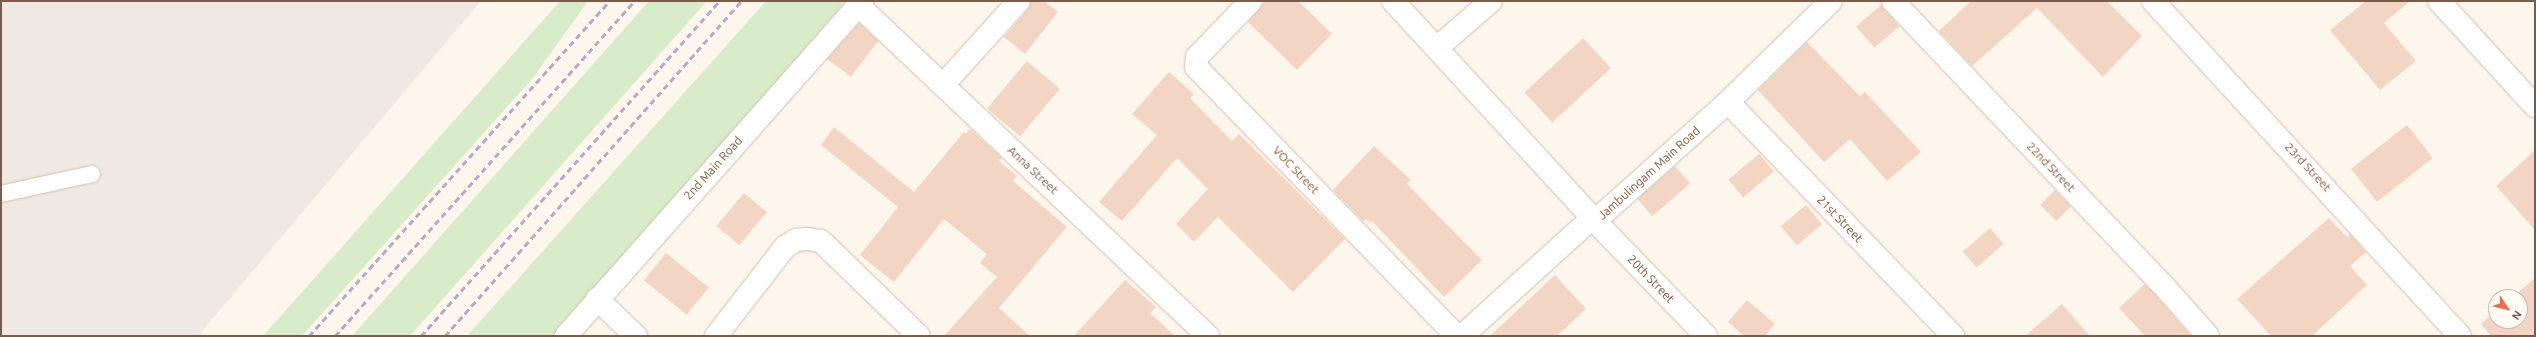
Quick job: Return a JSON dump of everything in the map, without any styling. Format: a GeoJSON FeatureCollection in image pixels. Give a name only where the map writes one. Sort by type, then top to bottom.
{"type":"FeatureCollection","features":[{"type":"Feature","properties":{"kind":"street"},"geometry":{"type":"LineString","coordinates":[[943,85],[1019,1]]}},
{"type":"Feature","properties":{"kind":"street","name":"VOC Street"},"geometry":{"type":"LineString","coordinates":[[1251,1],[1198,57],[1196,67],[1456,336]]}},
{"type":"Feature","properties":{"kind":"street","name":"20th Street"},"geometry":{"type":"LineString","coordinates":[[1393,1],[1438,47],[1595,222],[1706,336]]}},
{"type":"Feature","properties":{"kind":"street"},"geometry":{"type":"LineString","coordinates":[[1438,47],[1491,1]]}},
{"type":"Feature","properties":{"kind":"street","name":"Jambulingam Main Road"},"geometry":{"type":"LineString","coordinates":[[1462,336],[1590,220],[1595,222],[1728,102],[1831,1]]}},
{"type":"Feature","properties":{"kind":"street","name":"22nd Street"},"geometry":{"type":"LineString","coordinates":[[1893,1],[2162,284],[2208,336]]}},
{"type":"Feature","properties":{"kind":"street","name":"23rd Street"},"geometry":{"type":"LineString","coordinates":[[2153,1],[2460,336]]}},
{"type":"Feature","properties":{"kind":"street"},"geometry":{"type":"LineString","coordinates":[[2439,1],[2535,106]]}},
{"type":"Feature","properties":{"kind":"street","name":"Anna Street"},"geometry":{"type":"LineString","coordinates":[[860,3],[943,85],[1208,336]]}},
{"type":"Feature","properties":{"kind":"street","name":"2nd Main Road"},"geometry":{"type":"LineString","coordinates":[[566,336],[597,299],[860,3]]}},
{"type":"Feature","properties":{"kind":"street","name":"21st Street"},"geometry":{"type":"LineString","coordinates":[[1728,102],[1953,336]]}},
{"type":"Feature","properties":{"kind":"street"},"geometry":{"type":"LineString","coordinates":[[716,336],[785,247],[796,240],[808,239],[821,241],[919,336]]}},
{"type":"Feature","properties":{"kind":"street"},"geometry":{"type":"LineString","coordinates":[[597,299],[636,336]]}},
{"type":"Feature","properties":{"kind":"lane"},"geometry":{"type":"LineString","coordinates":[[1,194],[92,174]]}},
{"type":"Feature","properties":{"kind":"shaded area"},"geometry":{"type":"Polygon","coordinates":[[[1,1],[481,1],[198,336],[1,336],[1,1]]]}},
{"type":"Feature","properties":{"kind":"green space"},"geometry":{"type":"Polygon","coordinates":[[[560,1],[588,1],[533,78],[302,336],[263,336],[560,1]]]}},
{"type":"Feature","properties":{"kind":"green space"},"geometry":{"type":"Polygon","coordinates":[[[649,1],[707,1],[410,336],[352,336],[649,1]]]}},
{"type":"Feature","properties":{"kind":"green space"},"geometry":{"type":"Polygon","coordinates":[[[766,1],[846,1],[556,336],[467,336],[766,1]]]}},
{"type":"Feature","properties":{"kind":"building"},"geometry":{"type":"Polygon","coordinates":[[[1031,1],[1044,1],[1058,12],[1025,54],[1004,37],[1028,9],[1031,1]]]}},
{"type":"Feature","properties":{"kind":"building"},"geometry":{"type":"Polygon","coordinates":[[[1265,1],[1298,1],[1332,34],[1297,70],[1248,22],[1265,1]]]}},
{"type":"Feature","properties":{"kind":"building"},"geometry":{"type":"Polygon","coordinates":[[[1971,1],[2107,1],[2142,36],[2103,77],[2037,8],[1972,66],[1939,31],[1971,1]]]}},
{"type":"Feature","properties":{"kind":"building"},"geometry":{"type":"Polygon","coordinates":[[[2366,1],[2410,1],[2384,23],[2416,61],[2380,90],[2330,30],[2366,1]]]}},
{"type":"Feature","properties":{"kind":"building"},"geometry":{"type":"Polygon","coordinates":[[[1881,5],[1899,26],[1874,48],[1856,27],[1881,5]]]}},
{"type":"Feature","properties":{"kind":"building"},"geometry":{"type":"Polygon","coordinates":[[[859,23],[878,41],[851,77],[827,59],[859,23]]]}},
{"type":"Feature","properties":{"kind":"building"},"geometry":{"type":"Polygon","coordinates":[[[1583,38],[1611,68],[1552,123],[1524,93],[1583,38]]]}},
{"type":"Feature","properties":{"kind":"building"},"geometry":{"type":"Polygon","coordinates":[[[1807,42],[1860,96],[1865,92],[1921,152],[1887,181],[1850,139],[1824,162],[1758,90],[1807,42]]]}},
{"type":"Feature","properties":{"kind":"building"},"geometry":{"type":"Polygon","coordinates":[[[1027,61],[1060,89],[1020,136],[987,108],[1027,61]]]}},
{"type":"Feature","properties":{"kind":"building"},"geometry":{"type":"Polygon","coordinates":[[[1169,72],[1194,94],[1190,98],[1232,141],[1239,134],[1345,239],[1293,292],[1218,217],[1194,242],[1176,224],[1208,189],[1177,158],[1122,221],[1099,202],[1157,135],[1132,114],[1169,72]]]}},
{"type":"Feature","properties":{"kind":"building"},"geometry":{"type":"Polygon","coordinates":[[[2407,125],[2433,158],[2377,202],[2351,169],[2407,125]]]}},
{"type":"Feature","properties":{"kind":"building"},"geometry":{"type":"Polygon","coordinates":[[[834,127],[914,192],[964,132],[966,134],[970,129],[1002,158],[999,161],[1017,176],[1013,181],[1067,227],[999,308],[1030,336],[944,336],[997,277],[980,263],[987,254],[944,219],[894,282],[860,255],[898,207],[821,145],[834,127]]]}},
{"type":"Feature","properties":{"kind":"building"},"geometry":{"type":"Polygon","coordinates":[[[1374,146],[1411,180],[1407,184],[1482,260],[1444,297],[1372,221],[1370,223],[1366,219],[1363,221],[1333,190],[1374,146]]]}},
{"type":"Feature","properties":{"kind":"building"},"geometry":{"type":"Polygon","coordinates":[[[2535,150],[2535,230],[2496,186],[2535,150]]]}},
{"type":"Feature","properties":{"kind":"building"},"geometry":{"type":"Polygon","coordinates":[[[1759,154],[1774,172],[1743,197],[1728,180],[1759,154]]]}},
{"type":"Feature","properties":{"kind":"building"},"geometry":{"type":"Polygon","coordinates":[[[1675,166],[1690,183],[1652,216],[1637,199],[1675,166]]]}},
{"type":"Feature","properties":{"kind":"building"},"geometry":{"type":"Polygon","coordinates":[[[2055,190],[2071,206],[2056,221],[2040,205],[2055,190]]]}},
{"type":"Feature","properties":{"kind":"building"},"geometry":{"type":"Polygon","coordinates":[[[744,193],[767,212],[739,245],[716,226],[744,193]]]}},
{"type":"Feature","properties":{"kind":"building"},"geometry":{"type":"Polygon","coordinates":[[[1806,205],[1822,224],[1797,245],[1781,226],[1806,205]]]}},
{"type":"Feature","properties":{"kind":"building"},"geometry":{"type":"Polygon","coordinates":[[[2329,218],[2347,237],[2350,234],[2366,252],[2350,266],[2367,285],[2312,336],[2271,336],[2237,299],[2329,218]]]}},
{"type":"Feature","properties":{"kind":"building"},"geometry":{"type":"Polygon","coordinates":[[[1990,228],[2004,244],[1977,267],[1963,252],[1990,228]]]}},
{"type":"Feature","properties":{"kind":"building"},"geometry":{"type":"Polygon","coordinates":[[[666,253],[709,288],[687,315],[644,280],[666,253]]]}},
{"type":"Feature","properties":{"kind":"building"},"geometry":{"type":"Polygon","coordinates":[[[1555,275],[1586,309],[1557,336],[1490,336],[1555,275]]]}},
{"type":"Feature","properties":{"kind":"building"},"geometry":{"type":"Polygon","coordinates":[[[2535,278],[2535,336],[2491,336],[2481,324],[2488,318],[2488,329],[2528,329],[2528,289],[2522,289],[2535,278]]]}},
{"type":"Feature","properties":{"kind":"building"},"geometry":{"type":"Polygon","coordinates":[[[1125,280],[1156,307],[1150,313],[1175,336],[1074,336],[1125,280]]]}},
{"type":"Feature","properties":{"kind":"building"},"geometry":{"type":"Polygon","coordinates":[[[2145,284],[2191,336],[2145,336],[2119,308],[2145,284]]]}},
{"type":"Feature","properties":{"kind":"building"},"geometry":{"type":"Polygon","coordinates":[[[1747,300],[1775,324],[1765,336],[1744,336],[1728,322],[1747,300]]]}},
{"type":"Feature","properties":{"kind":"building"},"geometry":{"type":"Polygon","coordinates":[[[2062,304],[2090,336],[2025,336],[2062,304]]]}},
{"type":"Feature","properties":{"kind":"railway"},"geometry":{"type":"LineString","coordinates":[[309,336],[610,1]]}},
{"type":"Feature","properties":{"kind":"railway"},"geometry":{"type":"LineString","coordinates":[[335,336],[635,1]]}},
{"type":"Feature","properties":{"kind":"railway"},"geometry":{"type":"LineString","coordinates":[[421,336],[719,1]]}},
{"type":"Feature","properties":{"kind":"railway"},"geometry":{"type":"LineString","coordinates":[[445,336],[741,1]]}}]}
